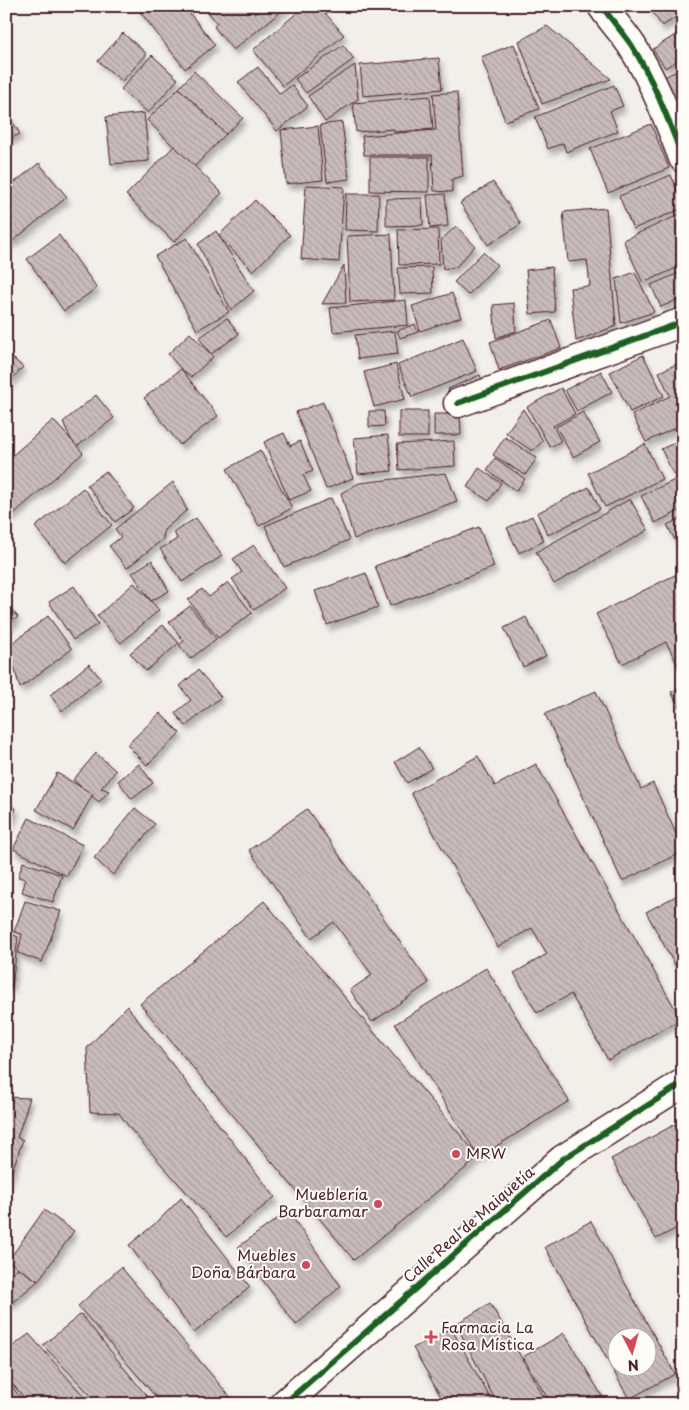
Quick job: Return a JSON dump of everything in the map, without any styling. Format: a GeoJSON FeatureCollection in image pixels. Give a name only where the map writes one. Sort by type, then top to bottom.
{"type":"FeatureCollection","features":[{"type":"Feature","properties":{"kind":"street"},"geometry":{"type":"LineString","coordinates":[[602,6],[631,44],[645,68],[658,94],[683,158]]}},
{"type":"Feature","properties":{"kind":"street"},"geometry":{"type":"LineString","coordinates":[[458,403],[683,322]]}},
{"type":"Feature","properties":{"kind":"street","name":"Calle Real de Maiquetía"},"geometry":{"type":"LineString","coordinates":[[284,1404],[563,1159],[683,1083]]}},
{"type":"Feature","properties":{"kind":"building"},"geometry":{"type":"Polygon","coordinates":[[[139,6],[184,6],[215,45],[185,69],[137,8],[139,6]]]}},
{"type":"Feature","properties":{"kind":"building"},"geometry":{"type":"Polygon","coordinates":[[[203,6],[288,6],[233,50],[214,27],[217,23],[203,6]]]}},
{"type":"Feature","properties":{"kind":"building"},"geometry":{"type":"Polygon","coordinates":[[[305,6],[319,6],[344,35],[283,86],[253,50],[305,6]]]}},
{"type":"Feature","properties":{"kind":"building"},"geometry":{"type":"Polygon","coordinates":[[[648,6],[683,6],[683,13],[662,26],[648,6]]]}},
{"type":"Feature","properties":{"kind":"building"},"geometry":{"type":"Polygon","coordinates":[[[547,26],[611,79],[542,104],[519,41],[547,26]]]}},
{"type":"Feature","properties":{"kind":"building"},"geometry":{"type":"Polygon","coordinates":[[[683,30],[683,57],[665,68],[653,49],[683,30]]]}},
{"type":"Feature","properties":{"kind":"building"},"geometry":{"type":"Polygon","coordinates":[[[123,33],[147,54],[122,81],[98,61],[123,33]]]}},
{"type":"Feature","properties":{"kind":"building"},"geometry":{"type":"Polygon","coordinates":[[[514,44],[539,109],[505,121],[481,57],[514,44]]]}},
{"type":"Feature","properties":{"kind":"building"},"geometry":{"type":"Polygon","coordinates":[[[343,45],[354,59],[306,93],[295,79],[343,45]]]}},
{"type":"Feature","properties":{"kind":"building"},"geometry":{"type":"Polygon","coordinates":[[[152,55],[178,79],[148,113],[121,89],[152,55]]]}},
{"type":"Feature","properties":{"kind":"building"},"geometry":{"type":"Polygon","coordinates":[[[439,58],[442,89],[363,96],[360,65],[439,58]]]}},
{"type":"Feature","properties":{"kind":"building"},"geometry":{"type":"Polygon","coordinates":[[[355,65],[358,99],[325,122],[308,96],[355,65]]]}},
{"type":"Feature","properties":{"kind":"building"},"geometry":{"type":"Polygon","coordinates":[[[258,67],[280,94],[292,85],[308,106],[277,131],[238,82],[258,67]]]}},
{"type":"Feature","properties":{"kind":"building"},"geometry":{"type":"Polygon","coordinates":[[[683,68],[683,127],[660,79],[683,68]]]}},
{"type":"Feature","properties":{"kind":"building"},"geometry":{"type":"Polygon","coordinates":[[[194,71],[243,118],[226,134],[179,88],[194,71]]]}},
{"type":"Feature","properties":{"kind":"building"},"geometry":{"type":"Polygon","coordinates":[[[614,85],[623,106],[610,111],[618,131],[566,152],[563,143],[548,149],[535,117],[614,85]]]}},
{"type":"Feature","properties":{"kind":"building"},"geometry":{"type":"Polygon","coordinates":[[[179,88],[226,134],[194,167],[147,120],[179,88]]]}},
{"type":"Feature","properties":{"kind":"building"},"geometry":{"type":"Polygon","coordinates":[[[457,92],[463,176],[452,179],[452,192],[434,191],[432,155],[364,155],[362,136],[436,130],[433,94],[457,92]]]}},
{"type":"Feature","properties":{"kind":"building"},"geometry":{"type":"Polygon","coordinates":[[[430,96],[433,129],[394,132],[394,129],[356,132],[353,103],[430,96]]]}},
{"type":"Feature","properties":{"kind":"building"},"geometry":{"type":"Polygon","coordinates":[[[6,111],[20,134],[6,141],[6,111]]]}},
{"type":"Feature","properties":{"kind":"building"},"geometry":{"type":"Polygon","coordinates":[[[144,113],[149,161],[111,164],[106,117],[144,113]]]}},
{"type":"Feature","properties":{"kind":"building"},"geometry":{"type":"Polygon","coordinates":[[[342,122],[349,179],[327,182],[320,125],[342,122]]]}},
{"type":"Feature","properties":{"kind":"building"},"geometry":{"type":"Polygon","coordinates":[[[651,124],[669,168],[608,193],[590,149],[651,124]]]}},
{"type":"Feature","properties":{"kind":"building"},"geometry":{"type":"Polygon","coordinates":[[[318,126],[323,180],[286,184],[281,130],[318,126]]]}},
{"type":"Feature","properties":{"kind":"building"},"geometry":{"type":"Polygon","coordinates":[[[174,146],[222,193],[174,242],[126,195],[174,146]]]}},
{"type":"Feature","properties":{"kind":"building"},"geometry":{"type":"Polygon","coordinates":[[[370,157],[429,157],[429,192],[370,191],[370,157]]]}},
{"type":"Feature","properties":{"kind":"building"},"geometry":{"type":"Polygon","coordinates":[[[39,163],[67,197],[9,244],[6,241],[6,189],[39,163]]]}},
{"type":"Feature","properties":{"kind":"building"},"geometry":{"type":"Polygon","coordinates":[[[671,175],[683,208],[633,229],[619,196],[671,175]]]}},
{"type":"Feature","properties":{"kind":"building"},"geometry":{"type":"Polygon","coordinates":[[[493,182],[521,224],[488,245],[460,203],[493,182]]]}},
{"type":"Feature","properties":{"kind":"building"},"geometry":{"type":"Polygon","coordinates":[[[306,185],[344,187],[339,262],[301,259],[306,185]]]}},
{"type":"Feature","properties":{"kind":"building"},"geometry":{"type":"Polygon","coordinates":[[[346,194],[379,194],[378,231],[345,230],[346,194]]]}},
{"type":"Feature","properties":{"kind":"building"},"geometry":{"type":"Polygon","coordinates":[[[445,194],[448,226],[430,228],[427,195],[445,194]]]}},
{"type":"Feature","properties":{"kind":"building"},"geometry":{"type":"Polygon","coordinates":[[[422,198],[423,225],[386,226],[386,199],[422,198]]]}},
{"type":"Feature","properties":{"kind":"building"},"geometry":{"type":"Polygon","coordinates":[[[255,200],[290,235],[253,271],[218,236],[255,200]]]}},
{"type":"Feature","properties":{"kind":"building"},"geometry":{"type":"Polygon","coordinates":[[[606,208],[616,326],[576,341],[570,288],[590,286],[587,260],[568,262],[563,212],[606,208]]]}},
{"type":"Feature","properties":{"kind":"building"},"geometry":{"type":"Polygon","coordinates":[[[683,213],[683,265],[643,283],[623,240],[683,213]]]}},
{"type":"Feature","properties":{"kind":"building"},"geometry":{"type":"Polygon","coordinates":[[[456,226],[475,246],[456,267],[443,269],[441,240],[456,226]]]}},
{"type":"Feature","properties":{"kind":"building"},"geometry":{"type":"Polygon","coordinates":[[[438,229],[439,264],[399,265],[398,230],[438,229]]]}},
{"type":"Feature","properties":{"kind":"building"},"geometry":{"type":"Polygon","coordinates":[[[216,231],[254,291],[231,310],[198,244],[216,231]]]}},
{"type":"Feature","properties":{"kind":"building"},"geometry":{"type":"Polygon","coordinates":[[[391,234],[394,300],[350,302],[347,236],[391,234]]]}},
{"type":"Feature","properties":{"kind":"building"},"geometry":{"type":"Polygon","coordinates":[[[59,235],[97,288],[64,311],[27,259],[59,235]]]}},
{"type":"Feature","properties":{"kind":"building"},"geometry":{"type":"Polygon","coordinates":[[[187,238],[229,312],[197,330],[155,256],[187,238]]]}},
{"type":"Feature","properties":{"kind":"building"},"geometry":{"type":"Polygon","coordinates":[[[483,252],[497,265],[468,295],[454,282],[483,252]]]}},
{"type":"Feature","properties":{"kind":"building"},"geometry":{"type":"Polygon","coordinates":[[[344,265],[346,303],[322,304],[344,265]]]}},
{"type":"Feature","properties":{"kind":"building"},"geometry":{"type":"Polygon","coordinates":[[[432,267],[433,293],[400,294],[398,268],[432,267]]]}},
{"type":"Feature","properties":{"kind":"building"},"geometry":{"type":"Polygon","coordinates":[[[552,267],[555,312],[530,314],[526,270],[552,267]]]}},
{"type":"Feature","properties":{"kind":"building"},"geometry":{"type":"Polygon","coordinates":[[[683,271],[683,297],[661,307],[651,285],[683,271]]]}},
{"type":"Feature","properties":{"kind":"building"},"geometry":{"type":"Polygon","coordinates":[[[635,272],[654,312],[621,323],[616,279],[635,272]]]}},
{"type":"Feature","properties":{"kind":"building"},"geometry":{"type":"Polygon","coordinates":[[[452,293],[461,317],[420,331],[412,306],[452,293]]]}},
{"type":"Feature","properties":{"kind":"building"},"geometry":{"type":"Polygon","coordinates":[[[406,300],[408,325],[333,332],[330,308],[406,300]]]}},
{"type":"Feature","properties":{"kind":"building"},"geometry":{"type":"Polygon","coordinates":[[[514,303],[516,331],[496,338],[493,305],[514,303]]]}},
{"type":"Feature","properties":{"kind":"building"},"geometry":{"type":"Polygon","coordinates":[[[227,318],[239,334],[211,354],[199,338],[227,318]]]}},
{"type":"Feature","properties":{"kind":"building"},"geometry":{"type":"Polygon","coordinates":[[[551,320],[561,348],[499,370],[490,342],[551,320]]]}},
{"type":"Feature","properties":{"kind":"building"},"geometry":{"type":"Polygon","coordinates":[[[415,324],[418,332],[400,338],[397,331],[415,324]]]}},
{"type":"Feature","properties":{"kind":"building"},"geometry":{"type":"Polygon","coordinates":[[[395,331],[398,354],[358,359],[355,335],[395,331]]]}},
{"type":"Feature","properties":{"kind":"building"},"geometry":{"type":"Polygon","coordinates":[[[190,333],[213,357],[191,377],[168,354],[190,333]]]}},
{"type":"Feature","properties":{"kind":"building"},"geometry":{"type":"Polygon","coordinates":[[[463,338],[477,371],[412,397],[398,365],[463,338]]]}},
{"type":"Feature","properties":{"kind":"building"},"geometry":{"type":"Polygon","coordinates":[[[6,352],[23,367],[6,385],[6,352]]]}},
{"type":"Feature","properties":{"kind":"building"},"geometry":{"type":"Polygon","coordinates":[[[643,355],[664,396],[630,412],[610,372],[643,355]]]}},
{"type":"Feature","properties":{"kind":"building"},"geometry":{"type":"Polygon","coordinates":[[[683,361],[683,424],[646,442],[632,415],[670,396],[659,372],[683,361]]]}},
{"type":"Feature","properties":{"kind":"building"},"geometry":{"type":"Polygon","coordinates":[[[396,364],[405,399],[374,407],[364,372],[396,364]]]}},
{"type":"Feature","properties":{"kind":"building"},"geometry":{"type":"Polygon","coordinates":[[[181,369],[218,416],[180,445],[144,398],[181,369]]]}},
{"type":"Feature","properties":{"kind":"building"},"geometry":{"type":"Polygon","coordinates":[[[601,371],[612,392],[577,411],[565,390],[601,371]]]}},
{"type":"Feature","properties":{"kind":"building"},"geometry":{"type":"Polygon","coordinates":[[[480,375],[486,388],[454,402],[448,389],[480,375]]]}},
{"type":"Feature","properties":{"kind":"building"},"geometry":{"type":"Polygon","coordinates":[[[561,388],[575,414],[553,426],[561,441],[550,447],[527,407],[561,388]]]}},
{"type":"Feature","properties":{"kind":"building"},"geometry":{"type":"Polygon","coordinates":[[[96,395],[114,418],[75,448],[63,422],[96,395]]]}},
{"type":"Feature","properties":{"kind":"building"},"geometry":{"type":"Polygon","coordinates":[[[323,402],[353,478],[326,489],[296,412],[323,402]]]}},
{"type":"Feature","properties":{"kind":"building"},"geometry":{"type":"Polygon","coordinates":[[[523,409],[543,441],[532,451],[506,433],[523,409]]]}},
{"type":"Feature","properties":{"kind":"building"},"geometry":{"type":"Polygon","coordinates":[[[369,411],[384,411],[385,426],[369,427],[369,411]]]}},
{"type":"Feature","properties":{"kind":"building"},"geometry":{"type":"Polygon","coordinates":[[[399,411],[428,411],[428,437],[399,437],[399,411]]]}},
{"type":"Feature","properties":{"kind":"building"},"geometry":{"type":"Polygon","coordinates":[[[583,412],[600,442],[573,457],[556,427],[583,412]]]}},
{"type":"Feature","properties":{"kind":"building"},"geometry":{"type":"Polygon","coordinates":[[[434,414],[460,414],[461,435],[434,435],[434,414]]]}},
{"type":"Feature","properties":{"kind":"building"},"geometry":{"type":"Polygon","coordinates":[[[53,420],[83,453],[10,517],[6,513],[6,497],[12,492],[6,485],[6,461],[53,420]]]}},
{"type":"Feature","properties":{"kind":"building"},"geometry":{"type":"Polygon","coordinates":[[[284,433],[290,446],[300,441],[313,471],[303,475],[311,491],[289,500],[264,442],[284,433]]]}},
{"type":"Feature","properties":{"kind":"building"},"geometry":{"type":"Polygon","coordinates":[[[388,435],[392,471],[358,474],[354,438],[388,435]]]}},
{"type":"Feature","properties":{"kind":"building"},"geometry":{"type":"Polygon","coordinates":[[[505,437],[537,458],[525,475],[493,455],[505,437]]]}},
{"type":"Feature","properties":{"kind":"building"},"geometry":{"type":"Polygon","coordinates":[[[683,439],[683,471],[674,475],[661,449],[683,439]]]}},
{"type":"Feature","properties":{"kind":"building"},"geometry":{"type":"Polygon","coordinates":[[[454,441],[455,466],[399,470],[397,444],[454,441]]]}},
{"type":"Feature","properties":{"kind":"building"},"geometry":{"type":"Polygon","coordinates":[[[645,444],[662,479],[605,507],[588,473],[645,444]]]}},
{"type":"Feature","properties":{"kind":"building"},"geometry":{"type":"Polygon","coordinates":[[[260,450],[292,508],[259,526],[227,469],[260,450]]]}},
{"type":"Feature","properties":{"kind":"building"},"geometry":{"type":"Polygon","coordinates":[[[495,458],[525,479],[516,491],[487,470],[495,458]]]}},
{"type":"Feature","properties":{"kind":"building"},"geometry":{"type":"Polygon","coordinates":[[[479,468],[501,483],[489,501],[467,487],[479,468]]]}},
{"type":"Feature","properties":{"kind":"building"},"geometry":{"type":"Polygon","coordinates":[[[106,471],[134,508],[115,522],[87,485],[106,471]]]}},
{"type":"Feature","properties":{"kind":"building"},"geometry":{"type":"Polygon","coordinates":[[[446,473],[457,501],[354,539],[341,493],[359,483],[446,473]]]}},
{"type":"Feature","properties":{"kind":"building"},"geometry":{"type":"Polygon","coordinates":[[[683,476],[683,509],[655,523],[641,496],[683,476]]]}},
{"type":"Feature","properties":{"kind":"building"},"geometry":{"type":"Polygon","coordinates":[[[173,482],[187,510],[164,530],[163,539],[127,568],[109,546],[121,537],[115,529],[173,482]]]}},
{"type":"Feature","properties":{"kind":"building"},"geometry":{"type":"Polygon","coordinates":[[[589,487],[600,509],[548,535],[537,513],[589,487]]]}},
{"type":"Feature","properties":{"kind":"building"},"geometry":{"type":"Polygon","coordinates":[[[83,488],[112,525],[65,563],[35,527],[83,488]]]}},
{"type":"Feature","properties":{"kind":"building"},"geometry":{"type":"Polygon","coordinates":[[[331,498],[349,540],[284,567],[265,526],[331,498]]]}},
{"type":"Feature","properties":{"kind":"building"},"geometry":{"type":"Polygon","coordinates":[[[630,499],[648,530],[554,584],[536,552],[630,499]]]}},
{"type":"Feature","properties":{"kind":"building"},"geometry":{"type":"Polygon","coordinates":[[[532,516],[544,541],[519,553],[507,528],[532,516]]]}},
{"type":"Feature","properties":{"kind":"building"},"geometry":{"type":"Polygon","coordinates":[[[683,517],[683,555],[667,525],[683,517]]]}},
{"type":"Feature","properties":{"kind":"building"},"geometry":{"type":"Polygon","coordinates":[[[196,518],[222,556],[182,582],[160,549],[177,539],[174,532],[196,518]]]}},
{"type":"Feature","properties":{"kind":"building"},"geometry":{"type":"Polygon","coordinates":[[[479,527],[494,567],[390,606],[375,566],[479,527]]]}},
{"type":"Feature","properties":{"kind":"building"},"geometry":{"type":"Polygon","coordinates":[[[254,545],[285,588],[254,610],[232,579],[242,572],[233,559],[254,545]]]}},
{"type":"Feature","properties":{"kind":"building"},"geometry":{"type":"Polygon","coordinates":[[[152,560],[169,591],[151,601],[132,573],[152,560]]]}},
{"type":"Feature","properties":{"kind":"building"},"geometry":{"type":"Polygon","coordinates":[[[683,571],[683,676],[666,642],[622,664],[596,614],[683,571]]]}},
{"type":"Feature","properties":{"kind":"building"},"geometry":{"type":"Polygon","coordinates":[[[366,573],[378,607],[327,625],[315,591],[366,573]]]}},
{"type":"Feature","properties":{"kind":"building"},"geometry":{"type":"Polygon","coordinates":[[[228,582],[252,613],[218,638],[188,600],[202,589],[209,597],[228,582]]]}},
{"type":"Feature","properties":{"kind":"building"},"geometry":{"type":"Polygon","coordinates":[[[134,583],[159,610],[121,643],[97,616],[134,583]]]}},
{"type":"Feature","properties":{"kind":"building"},"geometry":{"type":"Polygon","coordinates":[[[74,586],[98,624],[73,640],[49,602],[74,586]]]}},
{"type":"Feature","properties":{"kind":"building"},"geometry":{"type":"Polygon","coordinates":[[[6,604],[18,617],[6,628],[6,604]]]}},
{"type":"Feature","properties":{"kind":"building"},"geometry":{"type":"Polygon","coordinates":[[[190,606],[216,639],[190,659],[179,645],[184,641],[169,622],[190,606]]]}},
{"type":"Feature","properties":{"kind":"building"},"geometry":{"type":"Polygon","coordinates":[[[48,616],[72,649],[20,688],[8,646],[48,616]]]}},
{"type":"Feature","properties":{"kind":"building"},"geometry":{"type":"Polygon","coordinates":[[[526,617],[546,656],[523,667],[504,628],[526,617]]]}},
{"type":"Feature","properties":{"kind":"building"},"geometry":{"type":"Polygon","coordinates":[[[163,625],[179,643],[146,671],[130,653],[163,625]]]}},
{"type":"Feature","properties":{"kind":"building"},"geometry":{"type":"Polygon","coordinates":[[[89,664],[101,679],[62,711],[50,695],[89,664]]]}},
{"type":"Feature","properties":{"kind":"building"},"geometry":{"type":"Polygon","coordinates":[[[198,670],[221,697],[186,726],[175,713],[191,700],[180,686],[198,670]]]}},
{"type":"Feature","properties":{"kind":"building"},"geometry":{"type":"Polygon","coordinates":[[[683,686],[683,714],[671,692],[683,686]]]}},
{"type":"Feature","properties":{"kind":"building"},"geometry":{"type":"Polygon","coordinates":[[[596,691],[641,789],[653,783],[683,849],[683,852],[622,881],[545,714],[596,691]]]}},
{"type":"Feature","properties":{"kind":"building"},"geometry":{"type":"Polygon","coordinates":[[[160,713],[180,733],[147,765],[127,745],[160,713]]]}},
{"type":"Feature","properties":{"kind":"building"},"geometry":{"type":"Polygon","coordinates":[[[419,747],[432,768],[407,783],[395,762],[419,747]]]}},
{"type":"Feature","properties":{"kind":"building"},"geometry":{"type":"Polygon","coordinates":[[[96,753],[116,771],[101,788],[109,791],[99,802],[73,780],[96,753]]]}},
{"type":"Feature","properties":{"kind":"building"},"geometry":{"type":"Polygon","coordinates":[[[478,756],[495,786],[536,764],[681,1019],[608,1060],[571,994],[537,1013],[514,973],[547,954],[532,928],[498,947],[411,793],[478,756]]]}},
{"type":"Feature","properties":{"kind":"building"},"geometry":{"type":"Polygon","coordinates":[[[139,764],[153,783],[132,799],[118,781],[139,764]]]}},
{"type":"Feature","properties":{"kind":"building"},"geometry":{"type":"Polygon","coordinates":[[[57,773],[93,794],[73,830],[36,810],[57,773]]]}},
{"type":"Feature","properties":{"kind":"building"},"geometry":{"type":"Polygon","coordinates":[[[683,787],[683,808],[674,792],[683,787]]]}},
{"type":"Feature","properties":{"kind":"building"},"geometry":{"type":"Polygon","coordinates":[[[6,801],[16,809],[6,832],[6,801]]]}},
{"type":"Feature","properties":{"kind":"building"},"geometry":{"type":"Polygon","coordinates":[[[135,808],[155,824],[113,875],[94,858],[135,808]]]}},
{"type":"Feature","properties":{"kind":"building"},"geometry":{"type":"Polygon","coordinates":[[[307,809],[429,983],[372,1022],[350,990],[372,975],[334,922],[311,938],[249,850],[307,809]]]}},
{"type":"Feature","properties":{"kind":"building"},"geometry":{"type":"Polygon","coordinates":[[[29,818],[83,845],[67,876],[13,849],[29,818]]]}},
{"type":"Feature","properties":{"kind":"building"},"geometry":{"type":"Polygon","coordinates":[[[23,862],[62,875],[53,902],[22,892],[26,879],[18,877],[23,862]]]}},
{"type":"Feature","properties":{"kind":"building"},"geometry":{"type":"Polygon","coordinates":[[[683,892],[683,980],[646,912],[683,892]]]}},
{"type":"Feature","properties":{"kind":"building"},"geometry":{"type":"Polygon","coordinates":[[[25,901],[61,911],[42,962],[18,953],[22,934],[14,932],[25,901]]]}},
{"type":"Feature","properties":{"kind":"building"},"geometry":{"type":"Polygon","coordinates":[[[264,901],[479,1157],[354,1260],[140,1004],[264,901]]]}},
{"type":"Feature","properties":{"kind":"building"},"geometry":{"type":"Polygon","coordinates":[[[6,931],[18,937],[12,987],[6,986],[6,931]]]}},
{"type":"Feature","properties":{"kind":"building"},"geometry":{"type":"Polygon","coordinates":[[[486,968],[569,1101],[479,1157],[395,1024],[486,968]]]}},
{"type":"Feature","properties":{"kind":"building"},"geometry":{"type":"Polygon","coordinates":[[[127,1006],[275,1197],[226,1237],[131,1130],[119,1113],[90,1112],[87,1048],[127,1006]]]}},
{"type":"Feature","properties":{"kind":"building"},"geometry":{"type":"Polygon","coordinates":[[[6,1097],[30,1098],[17,1138],[23,1140],[7,1185],[6,1097]]]}},
{"type":"Feature","properties":{"kind":"building"},"geometry":{"type":"Polygon","coordinates":[[[683,1120],[683,1225],[656,1239],[611,1159],[683,1120]]]}},
{"type":"Feature","properties":{"kind":"building"},"geometry":{"type":"Polygon","coordinates":[[[181,1198],[250,1287],[194,1333],[129,1245],[157,1222],[181,1198]]]}},
{"type":"Feature","properties":{"kind":"building"},"geometry":{"type":"Polygon","coordinates":[[[44,1210],[74,1231],[38,1281],[8,1261],[44,1210]]]}},
{"type":"Feature","properties":{"kind":"building"},"geometry":{"type":"Polygon","coordinates":[[[288,1211],[341,1286],[296,1325],[238,1247],[288,1211]]]}},
{"type":"Feature","properties":{"kind":"building"},"geometry":{"type":"Polygon","coordinates":[[[591,1221],[650,1328],[606,1328],[606,1357],[545,1247],[591,1221]]]}},
{"type":"Feature","properties":{"kind":"building"},"geometry":{"type":"Polygon","coordinates":[[[121,1267],[231,1398],[225,1404],[162,1404],[78,1306],[121,1267]]]}},
{"type":"Feature","properties":{"kind":"building"},"geometry":{"type":"Polygon","coordinates":[[[18,1268],[38,1281],[9,1305],[6,1301],[6,1277],[18,1268]]]}},
{"type":"Feature","properties":{"kind":"building"},"geometry":{"type":"Polygon","coordinates":[[[490,1303],[548,1404],[497,1404],[456,1324],[490,1303]]]}},
{"type":"Feature","properties":{"kind":"building"},"geometry":{"type":"Polygon","coordinates":[[[81,1314],[153,1404],[99,1404],[43,1345],[81,1314]]]}},
{"type":"Feature","properties":{"kind":"building"},"geometry":{"type":"Polygon","coordinates":[[[451,1328],[492,1401],[487,1404],[445,1404],[413,1348],[451,1328]]]}},
{"type":"Feature","properties":{"kind":"building"},"geometry":{"type":"Polygon","coordinates":[[[564,1333],[607,1404],[551,1404],[523,1357],[564,1333]]]}},
{"type":"Feature","properties":{"kind":"building"},"geometry":{"type":"Polygon","coordinates":[[[29,1334],[91,1404],[29,1404],[6,1376],[6,1351],[29,1334]]]}},
{"type":"Feature","properties":{"kind":"building"},"geometry":{"type":"Polygon","coordinates":[[[656,1339],[675,1374],[629,1399],[617,1378],[656,1378],[656,1339]]]}},
{"type":"Feature","properties":{"kind":"building"},"geometry":{"type":"Polygon","coordinates":[[[6,1379],[25,1404],[6,1404],[6,1379]]]}},
{"type":"Feature","properties":{"kind":"cycle path"},"geometry":{"type":"LineString","coordinates":[[602,6],[632,46],[647,73],[683,158]]}},
{"type":"Feature","properties":{"kind":"cycle path"},"geometry":{"type":"LineString","coordinates":[[458,403],[683,322]]}},
{"type":"Feature","properties":{"kind":"cycle path"},"geometry":{"type":"LineString","coordinates":[[284,1404],[563,1159],[683,1083]]}},
{"type":"Feature","properties":{"kind":"place","name":"MRW"},"geometry":{"type":"Point","coordinates":[456,1154]}},
{"type":"Feature","properties":{"kind":"place","name":"Mueblería Barbaramar"},"geometry":{"type":"Point","coordinates":[378,1204]}},
{"type":"Feature","properties":{"kind":"place","name":"Muebles Doña Bárbara"},"geometry":{"type":"Point","coordinates":[306,1265]}},
{"type":"Feature","properties":{"kind":"place","name":"Farmacia La Rosa Mística"},"geometry":{"type":"Point","coordinates":[431,1337]}}]}
